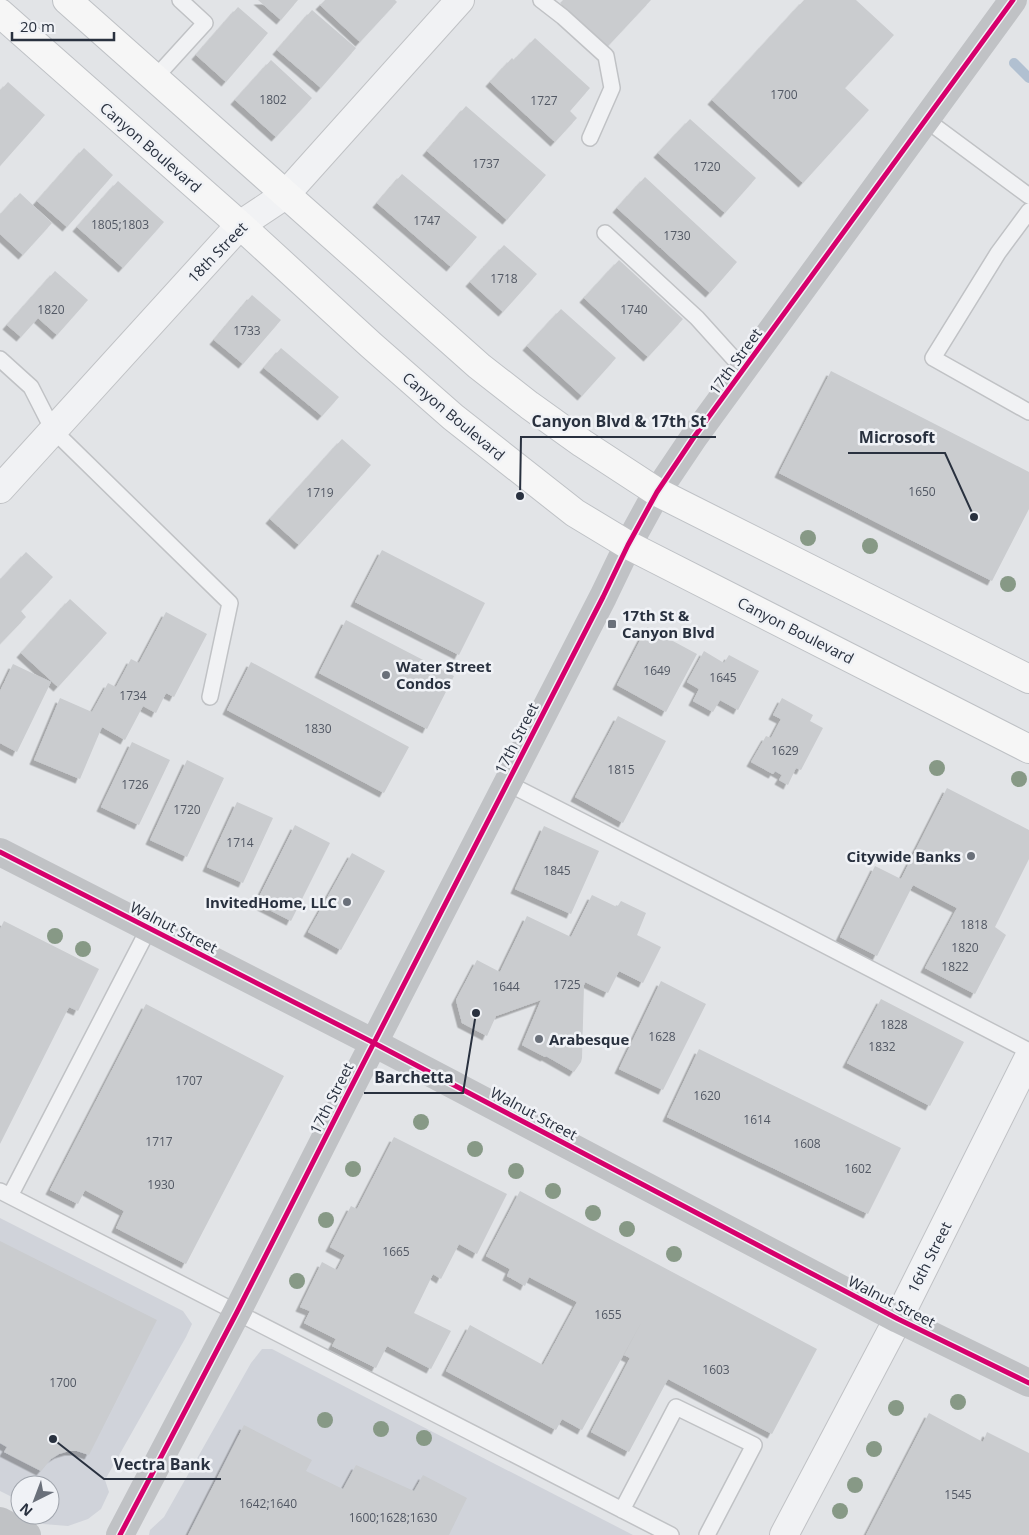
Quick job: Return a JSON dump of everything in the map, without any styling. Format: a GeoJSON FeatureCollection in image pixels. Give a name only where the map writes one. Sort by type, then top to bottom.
{"type":"FeatureCollection","features":[{"type":"Feature","properties":{"kind":"main road"},"geometry":{"type":"LineString","coordinates":[[67,0],[486,371],[529,406],[657,492],[1029,679]]}},
{"type":"Feature","properties":{"kind":"main road","name":"Canyon Boulevard"},"geometry":{"type":"LineString","coordinates":[[0,13],[240,225],[453,417],[575,512],[628,545],[1029,749]]}},
{"type":"Feature","properties":{"kind":"street","name":"18th Street"},"geometry":{"type":"LineString","coordinates":[[0,488],[240,225],[285,194],[460,0]]}},
{"type":"Feature","properties":{"kind":"street","name":"17th Street"},"geometry":{"type":"LineString","coordinates":[[120,1535],[237,1312],[628,545],[657,492],[694,437],[1013,0]]}},
{"type":"Feature","properties":{"kind":"street","name":"Walnut Street"},"geometry":{"type":"LineString","coordinates":[[0,852],[374,1042],[898,1319],[1029,1384]]}},
{"type":"Feature","properties":{"kind":"street","name":"16th Street"},"geometry":{"type":"LineString","coordinates":[[784,1535],[898,1319],[1029,1058]]}},
{"type":"Feature","properties":{"kind":"street"},"geometry":{"type":"LineString","coordinates":[[0,1521],[27,1535]]}},
{"type":"Feature","properties":{"kind":"lane"},"geometry":{"type":"LineString","coordinates":[[154,79],[205,23],[180,0]]}},
{"type":"Feature","properties":{"kind":"lane"},"geometry":{"type":"LineString","coordinates":[[541,0],[606,56],[612,88],[590,138]]}},
{"type":"Feature","properties":{"kind":"lane"},"geometry":{"type":"LineString","coordinates":[[925,119],[1029,196]]}},
{"type":"Feature","properties":{"kind":"lane"},"geometry":{"type":"LineString","coordinates":[[1029,211],[998,253],[933,358],[1029,412]]}},
{"type":"Feature","properties":{"kind":"lane"},"geometry":{"type":"LineString","coordinates":[[605,233],[698,318],[744,370]]}},
{"type":"Feature","properties":{"kind":"lane"},"geometry":{"type":"LineString","coordinates":[[0,359],[31,386],[53,430],[230,603],[210,697]]}},
{"type":"Feature","properties":{"kind":"lane"},"geometry":{"type":"LineString","coordinates":[[507,783],[1029,1051]]}},
{"type":"Feature","properties":{"kind":"lane"},"geometry":{"type":"LineString","coordinates":[[149,928],[5,1194],[671,1535]]}},
{"type":"Feature","properties":{"kind":"lane"},"geometry":{"type":"LineString","coordinates":[[622,1510],[676,1407],[754,1445],[707,1535]]}},
{"type":"Feature","properties":{"kind":"shaded area"},"geometry":{"type":"Polygon","coordinates":[[[0,1218],[183,1311],[192,1324],[105,1480],[109,1492],[101,1509],[88,1519],[68,1526],[56,1525],[60,1525],[60,1475],[10,1475],[10,1496],[0,1491],[0,1218]]]}},
{"type":"Feature","properties":{"kind":"shaded area"},"geometry":{"type":"Polygon","coordinates":[[[262,1349],[272,1349],[633,1535],[149,1535],[150,1530],[164,1517],[251,1363],[262,1349]]]}},
{"type":"Feature","properties":{"kind":"building"},"geometry":{"type":"Polygon","coordinates":[[[258,0],[298,0],[281,20],[258,0]]]}},
{"type":"Feature","properties":{"kind":"building"},"geometry":{"type":"Polygon","coordinates":[[[325,0],[395,0],[397,2],[360,42],[320,5],[325,0]]]}},
{"type":"Feature","properties":{"kind":"building"},"geometry":{"type":"Polygon","coordinates":[[[563,0],[651,0],[608,46],[560,3],[563,0]]]}},
{"type":"Feature","properties":{"kind":"building"},"geometry":{"type":"Polygon","coordinates":[[[804,0],[856,0],[894,35],[845,88],[869,110],[803,183],[712,100],[804,0]]]}},
{"type":"Feature","properties":{"kind":"building"},"geometry":{"type":"Polygon","coordinates":[[[238,7],[268,33],[226,82],[196,55],[238,7]]]}},
{"type":"Feature","properties":{"kind":"building"},"geometry":{"type":"Polygon","coordinates":[[[312,10],[356,48],[321,88],[277,50],[312,10]]]}},
{"type":"Feature","properties":{"kind":"building"},"geometry":{"type":"Polygon","coordinates":[[[535,38],[590,88],[570,111],[577,118],[555,142],[490,82],[512,58],[514,60],[535,38]]]}},
{"type":"Feature","properties":{"kind":"building"},"geometry":{"type":"Polygon","coordinates":[[[271,60],[312,98],[276,137],[235,100],[271,60]]]}},
{"type":"Feature","properties":{"kind":"building"},"geometry":{"type":"Polygon","coordinates":[[[8,82],[45,115],[0,166],[0,91],[8,82]]]}},
{"type":"Feature","properties":{"kind":"building"},"geometry":{"type":"Polygon","coordinates":[[[466,106],[546,175],[507,220],[427,151],[466,106]]]}},
{"type":"Feature","properties":{"kind":"building"},"geometry":{"type":"Polygon","coordinates":[[[690,119],[756,178],[725,213],[658,153],[690,119]]]}},
{"type":"Feature","properties":{"kind":"building"},"geometry":{"type":"Polygon","coordinates":[[[84,148],[113,175],[67,227],[37,201],[84,148]]]}},
{"type":"Feature","properties":{"kind":"building"},"geometry":{"type":"Polygon","coordinates":[[[402,174],[477,237],[451,267],[377,203],[402,174]]]}},
{"type":"Feature","properties":{"kind":"building"},"geometry":{"type":"Polygon","coordinates":[[[645,177],[737,262],[710,293],[617,208],[645,177]]]}},
{"type":"Feature","properties":{"kind":"building"},"geometry":{"type":"Polygon","coordinates":[[[118,181],[164,222],[123,268],[77,227],[118,181]]]}},
{"type":"Feature","properties":{"kind":"building"},"geometry":{"type":"Polygon","coordinates":[[[20,193],[52,223],[23,255],[0,234],[0,215],[20,193]]]}},
{"type":"Feature","properties":{"kind":"building"},"geometry":{"type":"Polygon","coordinates":[[[504,245],[537,274],[503,312],[470,282],[504,245]]]}},
{"type":"Feature","properties":{"kind":"building"},"geometry":{"type":"Polygon","coordinates":[[[619,260],[683,319],[648,357],[584,298],[619,260]]]}},
{"type":"Feature","properties":{"kind":"building"},"geometry":{"type":"Polygon","coordinates":[[[55,271],[88,300],[57,335],[38,318],[21,337],[7,325],[55,271]]]}},
{"type":"Feature","properties":{"kind":"building"},"geometry":{"type":"Polygon","coordinates":[[[252,295],[281,320],[243,364],[214,340],[252,295]]]}},
{"type":"Feature","properties":{"kind":"building"},"geometry":{"type":"Polygon","coordinates":[[[561,309],[616,358],[582,396],[527,346],[561,309]]]}},
{"type":"Feature","properties":{"kind":"building"},"geometry":{"type":"Polygon","coordinates":[[[281,348],[339,397],[322,416],[264,368],[281,348]]]}},
{"type":"Feature","properties":{"kind":"building"},"geometry":{"type":"Polygon","coordinates":[[[831,371],[1029,472],[1029,509],[992,581],[779,473],[831,371]]]}},
{"type":"Feature","properties":{"kind":"building"},"geometry":{"type":"Polygon","coordinates":[[[342,439],[371,465],[299,545],[270,519],[342,439]]]}},
{"type":"Feature","properties":{"kind":"building","name":"Water Street Condos"},"geometry":{"type":"Polygon","coordinates":[[[382,550],[485,603],[459,655],[355,602],[382,550]]]}},
{"type":"Feature","properties":{"kind":"building"},"geometry":{"type":"Polygon","coordinates":[[[26,552],[53,577],[21,611],[26,617],[0,644],[0,580],[26,552]]]}},
{"type":"Feature","properties":{"kind":"building"},"geometry":{"type":"Polygon","coordinates":[[[70,599],[107,633],[58,687],[21,653],[70,599]]]}},
{"type":"Feature","properties":{"kind":"building"},"geometry":{"type":"Polygon","coordinates":[[[166,612],[207,634],[174,697],[166,693],[156,713],[143,706],[125,740],[102,727],[80,779],[34,760],[60,698],[92,712],[108,683],[116,687],[131,659],[139,663],[166,612]]]}},
{"type":"Feature","properties":{"kind":"building","name":"Water Street Condos"},"geometry":{"type":"Polygon","coordinates":[[[346,620],[454,676],[427,729],[319,673],[346,620]]]}},
{"type":"Feature","properties":{"kind":"building"},"geometry":{"type":"Polygon","coordinates":[[[647,627],[697,654],[666,712],[617,685],[647,627]]]}},
{"type":"Feature","properties":{"kind":"building"},"geometry":{"type":"Polygon","coordinates":[[[704,651],[724,663],[729,655],[759,671],[738,710],[720,700],[713,712],[693,701],[699,689],[687,682],[704,651]]]}},
{"type":"Feature","properties":{"kind":"building"},"geometry":{"type":"Polygon","coordinates":[[[251,662],[409,747],[384,793],[227,710],[251,662]]]}},
{"type":"Feature","properties":{"kind":"building"},"geometry":{"type":"Polygon","coordinates":[[[13,664],[51,682],[17,752],[0,743],[0,691],[13,664]]]}},
{"type":"Feature","properties":{"kind":"building"},"geometry":{"type":"Polygon","coordinates":[[[782,698],[813,715],[810,721],[823,728],[801,770],[796,768],[788,785],[779,780],[782,775],[775,771],[773,774],[751,762],[766,736],[771,738],[781,719],[773,715],[782,698]]]}},
{"type":"Feature","properties":{"kind":"building"},"geometry":{"type":"Polygon","coordinates":[[[618,716],[666,741],[623,823],[575,797],[618,716]]]}},
{"type":"Feature","properties":{"kind":"building"},"geometry":{"type":"Polygon","coordinates":[[[132,742],[170,760],[139,825],[101,807],[132,742]]]}},
{"type":"Feature","properties":{"kind":"building"},"geometry":{"type":"Polygon","coordinates":[[[187,760],[224,778],[187,857],[150,840],[187,760]]]}},
{"type":"Feature","properties":{"kind":"building"},"geometry":{"type":"Polygon","coordinates":[[[947,788],[1029,830],[1029,859],[995,927],[1006,935],[975,994],[925,968],[957,908],[913,885],[877,956],[840,937],[875,866],[901,879],[947,788]]]}},
{"type":"Feature","properties":{"kind":"building"},"geometry":{"type":"Polygon","coordinates":[[[237,802],[273,818],[243,883],[207,867],[237,802]]]}},
{"type":"Feature","properties":{"kind":"building"},"geometry":{"type":"Polygon","coordinates":[[[295,825],[330,843],[291,921],[256,903],[295,825]]]}},
{"type":"Feature","properties":{"kind":"building"},"geometry":{"type":"Polygon","coordinates":[[[544,826],[599,851],[571,914],[515,889],[544,826]]]}},
{"type":"Feature","properties":{"kind":"building","name":"InvitedHome, LLC"},"geometry":{"type":"Polygon","coordinates":[[[352,853],[385,871],[341,950],[308,932],[352,853]]]}},
{"type":"Feature","properties":{"kind":"building"},"geometry":{"type":"Polygon","coordinates":[[[592,895],[617,907],[621,901],[646,913],[637,935],[661,947],[643,983],[619,971],[608,993],[585,982],[582,1058],[574,1072],[522,1045],[541,1000],[496,1016],[487,1036],[462,1023],[456,1000],[477,960],[500,972],[527,916],[571,937],[592,895]]]}},
{"type":"Feature","properties":{"kind":"building"},"geometry":{"type":"Polygon","coordinates":[[[4,921],[99,969],[78,1011],[69,1007],[0,1144],[0,929],[4,921]]]}},
{"type":"Feature","properties":{"kind":"building"},"geometry":{"type":"Polygon","coordinates":[[[661,981],[706,1004],[663,1090],[619,1069],[661,981]]]}},
{"type":"Feature","properties":{"kind":"building"},"geometry":{"type":"Polygon","coordinates":[[[881,999],[964,1042],[930,1106],[847,1063],[881,999]]]}},
{"type":"Feature","properties":{"kind":"building"},"geometry":{"type":"Polygon","coordinates":[[[146,1004],[284,1076],[186,1264],[116,1228],[124,1211],[85,1190],[78,1204],[50,1190],[146,1004]]]}},
{"type":"Feature","properties":{"kind":"building"},"geometry":{"type":"Polygon","coordinates":[[[699,1049],[901,1148],[868,1214],[667,1117],[699,1049]]]}},
{"type":"Feature","properties":{"kind":"building"},"geometry":{"type":"Polygon","coordinates":[[[394,1137],[507,1194],[477,1254],[459,1244],[441,1279],[433,1274],[414,1313],[451,1331],[431,1369],[387,1346],[376,1368],[332,1346],[336,1339],[304,1323],[310,1311],[300,1307],[322,1262],[337,1270],[345,1255],[330,1247],[351,1206],[357,1209],[394,1137]]]}},
{"type":"Feature","properties":{"kind":"building"},"geometry":{"type":"Polygon","coordinates":[[[520,1191],[817,1349],[772,1434],[668,1379],[629,1452],[591,1432],[630,1358],[624,1355],[641,1323],[582,1430],[562,1419],[556,1430],[446,1371],[470,1325],[543,1365],[577,1302],[529,1277],[525,1286],[507,1276],[510,1269],[486,1256],[520,1191]]]}},
{"type":"Feature","properties":{"kind":"building"},"geometry":{"type":"Polygon","coordinates":[[[0,1241],[157,1320],[89,1455],[77,1451],[59,1454],[51,1459],[41,1471],[4,1452],[7,1447],[0,1443],[0,1241]]]}},
{"type":"Feature","properties":{"kind":"building"},"geometry":{"type":"Polygon","coordinates":[[[929,1413],[983,1442],[987,1432],[1029,1453],[1029,1535],[866,1535],[929,1413]]]}},
{"type":"Feature","properties":{"kind":"building"},"geometry":{"type":"Polygon","coordinates":[[[244,1425],[312,1460],[306,1471],[343,1489],[356,1465],[414,1491],[423,1475],[467,1498],[449,1535],[188,1535],[244,1425]]]}},
{"type":"Feature","properties":{"kind":"waterway"},"geometry":{"type":"LineString","coordinates":[[1014,63],[1029,78]]}},
{"type":"Feature","properties":{"kind":"cycle path"},"geometry":{"type":"LineString","coordinates":[[120,1535],[237,1312],[628,545],[657,492],[694,437],[1013,0]]}},
{"type":"Feature","properties":{"kind":"cycle path"},"geometry":{"type":"LineString","coordinates":[[0,852],[374,1043],[898,1319],[1029,1383]]}},
{"type":"Feature","properties":{"kind":"place","name":"Canyon Blvd & 17th St"},"geometry":{"type":"Point","coordinates":[520,496]}},
{"type":"Feature","properties":{"kind":"place","name":"Microsoft"},"geometry":{"type":"Point","coordinates":[974,517]}},
{"type":"Feature","properties":{"kind":"place","name":"17th St & Canyon Blvd"},"geometry":{"type":"Point","coordinates":[612,624]}},
{"type":"Feature","properties":{"kind":"place","name":"Water Street Condos"},"geometry":{"type":"Point","coordinates":[386,675]}},
{"type":"Feature","properties":{"kind":"place","name":"Citywide Banks"},"geometry":{"type":"Point","coordinates":[971,856]}},
{"type":"Feature","properties":{"kind":"place","name":"InvitedHome, LLC"},"geometry":{"type":"Point","coordinates":[347,902]}},
{"type":"Feature","properties":{"kind":"place","name":"Barchetta"},"geometry":{"type":"Point","coordinates":[476,1013]}},
{"type":"Feature","properties":{"kind":"place","name":"Arabesque"},"geometry":{"type":"Point","coordinates":[539,1039]}},
{"type":"Feature","properties":{"kind":"place","name":"Vectra Bank"},"geometry":{"type":"Point","coordinates":[53,1439]}}]}
